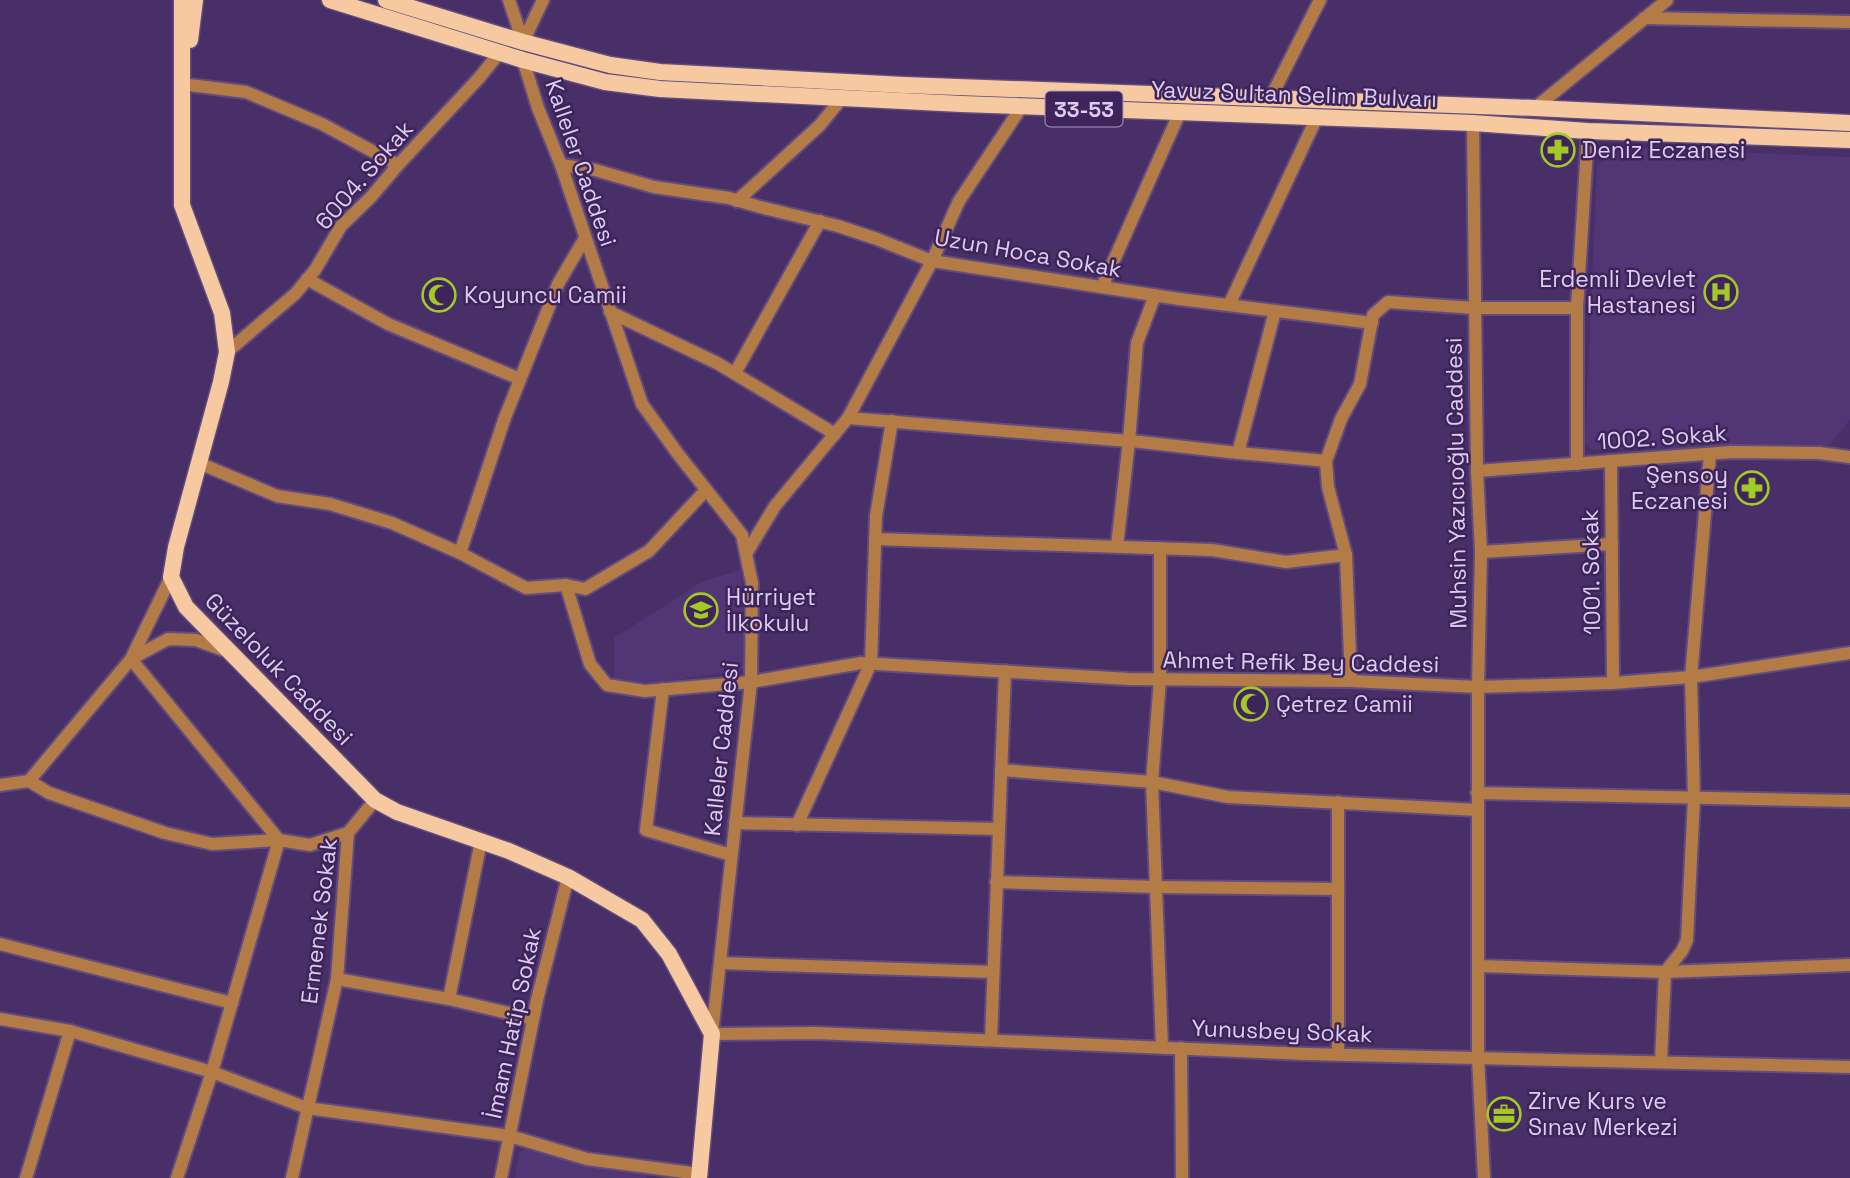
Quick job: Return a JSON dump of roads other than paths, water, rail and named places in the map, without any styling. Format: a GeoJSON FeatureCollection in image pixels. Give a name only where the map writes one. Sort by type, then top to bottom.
{"type":"FeatureCollection","features":[{"type":"Feature","properties":{"kind":"main road"},"geometry":{"type":"LineString","coordinates":[[171,577],[176,547],[228,352],[222,313],[181,205],[182,0]]}},
{"type":"Feature","properties":{"kind":"main road"},"geometry":{"type":"LineString","coordinates":[[181,84],[195,0]]}},
{"type":"Feature","properties":{"kind":"main road","name":"Yavuz Sultan Selim Bulvarı"},"geometry":{"type":"LineString","coordinates":[[330,0],[523,60],[605,82],[660,89],[1473,123],[1588,131],[1850,140]]}},
{"type":"Feature","properties":{"kind":"main road","name":"Yavuz Sultan Selim Bulvarı"},"geometry":{"type":"LineString","coordinates":[[386,0],[523,42],[610,65],[660,72],[1850,123]]}},
{"type":"Feature","properties":{"kind":"main road","name":"Güzeloluk Caddesi"},"geometry":{"type":"LineString","coordinates":[[171,577],[186,607],[375,800],[397,812],[509,851],[568,877],[642,920],[669,954],[712,1034]]}},
{"type":"Feature","properties":{"kind":"main road"},"geometry":{"type":"LineString","coordinates":[[699,1176],[712,1034]]}},
{"type":"Feature","properties":{"kind":"street"},"geometry":{"type":"LineString","coordinates":[[509,0],[523,42]]}},
{"type":"Feature","properties":{"kind":"street"},"geometry":{"type":"LineString","coordinates":[[523,42],[542,0]]}},
{"type":"Feature","properties":{"kind":"street"},"geometry":{"type":"LineString","coordinates":[[1270,99],[1321,0]]}},
{"type":"Feature","properties":{"kind":"street"},"geometry":{"type":"LineString","coordinates":[[1535,108],[1667,0]]}},
{"type":"Feature","properties":{"kind":"street"},"geometry":{"type":"LineString","coordinates":[[1644,18],[1850,22]]}},
{"type":"Feature","properties":{"kind":"street","name":"6004. Sokak"},"geometry":{"type":"LineString","coordinates":[[228,352],[295,294],[315,270],[341,226],[371,197],[500,52]]}},
{"type":"Feature","properties":{"kind":"street","name":"Kalleler Caddesi"},"geometry":{"type":"LineString","coordinates":[[523,60],[642,404],[742,535],[752,583],[751,682],[712,1034]]}},
{"type":"Feature","properties":{"kind":"street"},"geometry":{"type":"LineString","coordinates":[[181,84],[246,92],[322,124],[398,165]]}},
{"type":"Feature","properties":{"kind":"street"},"geometry":{"type":"LineString","coordinates":[[737,201],[820,125],[842,98]]}},
{"type":"Feature","properties":{"kind":"street"},"geometry":{"type":"LineString","coordinates":[[746,554],[775,506],[848,418],[932,261],[959,201],[1022,106]]}},
{"type":"Feature","properties":{"kind":"street"},"geometry":{"type":"LineString","coordinates":[[1102,288],[1180,112]]}},
{"type":"Feature","properties":{"kind":"street"},"geometry":{"type":"LineString","coordinates":[[1229,305],[1317,117]]}},
{"type":"Feature","properties":{"kind":"street","name":"Muhsin Yazıcıoğlu Caddesi"},"geometry":{"type":"LineString","coordinates":[[1473,123],[1481,552],[1478,687],[1478,1058],[1484,1178]]}},
{"type":"Feature","properties":{"kind":"street"},"geometry":{"type":"LineString","coordinates":[[1577,464],[1577,308],[1588,131]]}},
{"type":"Feature","properties":{"kind":"street","name":"Uzun Hoca Sokak"},"geometry":{"type":"LineString","coordinates":[[561,165],[595,170],[654,187],[737,201],[820,221],[877,239],[932,261],[1102,288],[1371,323]]}},
{"type":"Feature","properties":{"kind":"street"},"geometry":{"type":"LineString","coordinates":[[735,373],[820,221]]}},
{"type":"Feature","properties":{"kind":"street"},"geometry":{"type":"LineString","coordinates":[[460,554],[520,379],[558,284],[585,238]]}},
{"type":"Feature","properties":{"kind":"street"},"geometry":{"type":"LineString","coordinates":[[307,279],[388,324],[520,379]]}},
{"type":"Feature","properties":{"kind":"street"},"geometry":{"type":"LineString","coordinates":[[1117,547],[1137,343],[1155,295]]}},
{"type":"Feature","properties":{"kind":"street"},"geometry":{"type":"LineString","coordinates":[[1350,681],[1346,555],[1328,487],[1326,461],[1341,419],[1360,384],[1373,315],[1388,302],[1475,308],[1577,308]]}},
{"type":"Feature","properties":{"kind":"street"},"geometry":{"type":"LineString","coordinates":[[1238,453],[1275,311]]}},
{"type":"Feature","properties":{"kind":"street"},"geometry":{"type":"LineString","coordinates":[[610,312],[717,363],[835,433]]}},
{"type":"Feature","properties":{"kind":"street"},"geometry":{"type":"LineString","coordinates":[[848,418],[1129,441],[1326,461]]}},
{"type":"Feature","properties":{"kind":"street"},"geometry":{"type":"LineString","coordinates":[[797,825],[871,663],[876,516],[892,421]]}},
{"type":"Feature","properties":{"kind":"street","name":"1002. Sokak"},"geometry":{"type":"LineString","coordinates":[[1478,471],[1732,452],[1819,453],[1850,457]]}},
{"type":"Feature","properties":{"kind":"street"},"geometry":{"type":"LineString","coordinates":[[1661,1061],[1665,972],[1682,951],[1687,940],[1694,798],[1691,677],[1710,454]]}},
{"type":"Feature","properties":{"kind":"street","name":"1001. Sokak"},"geometry":{"type":"LineString","coordinates":[[1611,461],[1613,683]]}},
{"type":"Feature","properties":{"kind":"street"},"geometry":{"type":"LineString","coordinates":[[199,463],[277,495],[330,504],[392,523],[526,588],[566,585],[585,589],[649,551],[706,490]]}},
{"type":"Feature","properties":{"kind":"street"},"geometry":{"type":"LineString","coordinates":[[875,539],[1212,550],[1286,562],[1346,555]]}},
{"type":"Feature","properties":{"kind":"street"},"geometry":{"type":"LineString","coordinates":[[1481,552],[1612,544]]}},
{"type":"Feature","properties":{"kind":"street"},"geometry":{"type":"LineString","coordinates":[[1160,548],[1160,679],[1152,782],[1161,1048]]}},
{"type":"Feature","properties":{"kind":"street"},"geometry":{"type":"LineString","coordinates":[[29,781],[131,659],[171,577]]}},
{"type":"Feature","properties":{"kind":"street","name":"Ahmet Refik Bey Caddesi"},"geometry":{"type":"LineString","coordinates":[[566,585],[590,664],[607,685],[645,691],[751,682],[862,663],[1160,679],[1350,681],[1478,687],[1613,683],[1691,677],[1850,653]]}},
{"type":"Feature","properties":{"kind":"street"},"geometry":{"type":"LineString","coordinates":[[131,659],[168,639],[195,640],[233,653]]}},
{"type":"Feature","properties":{"kind":"street"},"geometry":{"type":"LineString","coordinates":[[131,659],[279,840]]}},
{"type":"Feature","properties":{"kind":"street"},"geometry":{"type":"LineString","coordinates":[[991,1040],[1005,671]]}},
{"type":"Feature","properties":{"kind":"street"},"geometry":{"type":"LineString","coordinates":[[663,689],[646,831],[732,855]]}},
{"type":"Feature","properties":{"kind":"street"},"geometry":{"type":"LineString","coordinates":[[1001,770],[1152,782],[1228,797],[1478,810]]}},
{"type":"Feature","properties":{"kind":"street"},"geometry":{"type":"LineString","coordinates":[[0,798],[2,785],[29,781],[49,793],[165,833],[212,844],[279,840],[310,845],[348,833]]}},
{"type":"Feature","properties":{"kind":"street"},"geometry":{"type":"LineString","coordinates":[[1478,793],[1850,801]]}},
{"type":"Feature","properties":{"kind":"street","name":"Ermenek Sokak"},"geometry":{"type":"LineString","coordinates":[[292,1178],[337,979],[348,833],[375,800]]}},
{"type":"Feature","properties":{"kind":"street"},"geometry":{"type":"LineString","coordinates":[[1338,802],[1338,1054]]}},
{"type":"Feature","properties":{"kind":"street"},"geometry":{"type":"LineString","coordinates":[[735,823],[999,829]]}},
{"type":"Feature","properties":{"kind":"street"},"geometry":{"type":"LineString","coordinates":[[177,1178],[212,1072],[279,840]]}},
{"type":"Feature","properties":{"kind":"street"},"geometry":{"type":"LineString","coordinates":[[449,999],[481,841]]}},
{"type":"Feature","properties":{"kind":"street","name":"İmam Hatip Sokak"},"geometry":{"type":"LineString","coordinates":[[501,1178],[533,1019],[568,877]]}},
{"type":"Feature","properties":{"kind":"street"},"geometry":{"type":"LineString","coordinates":[[996,882],[1338,889]]}},
{"type":"Feature","properties":{"kind":"street"},"geometry":{"type":"LineString","coordinates":[[0,944],[232,1003]]}},
{"type":"Feature","properties":{"kind":"street"},"geometry":{"type":"LineString","coordinates":[[720,963],[993,972]]}},
{"type":"Feature","properties":{"kind":"street"},"geometry":{"type":"LineString","coordinates":[[1479,966],[1665,972],[1850,965]]}},
{"type":"Feature","properties":{"kind":"street"},"geometry":{"type":"LineString","coordinates":[[337,979],[449,999],[533,1019]]}},
{"type":"Feature","properties":{"kind":"street"},"geometry":{"type":"LineString","coordinates":[[0,1019],[70,1031],[212,1072],[307,1108],[510,1136],[587,1159],[699,1176]]}},
{"type":"Feature","properties":{"kind":"street"},"geometry":{"type":"LineString","coordinates":[[26,1178],[70,1031]]}},
{"type":"Feature","properties":{"kind":"street","name":"Yunusbey Sokak"},"geometry":{"type":"LineString","coordinates":[[712,1034],[816,1033],[1338,1054],[1850,1067]]}},
{"type":"Feature","properties":{"kind":"street"},"geometry":{"type":"LineString","coordinates":[[1181,1048],[1182,1178]]}},
{"type":"Feature","properties":{"kind":"place","name":"Deniz Eczanesi"},"geometry":{"type":"Point","coordinates":[1558,150]}},
{"type":"Feature","properties":{"kind":"place","name":"Erdemli Devlet Hastanesi"},"geometry":{"type":"Point","coordinates":[1721,292]}},
{"type":"Feature","properties":{"kind":"place","name":"Koyuncu Camii"},"geometry":{"type":"Point","coordinates":[439,295]}},
{"type":"Feature","properties":{"kind":"place","name":"Şensoy Eczanesi"},"geometry":{"type":"Point","coordinates":[1752,488]}},
{"type":"Feature","properties":{"kind":"place","name":"Hürriyet İlkokulu"},"geometry":{"type":"Point","coordinates":[701,610]}},
{"type":"Feature","properties":{"kind":"place","name":"Çetrez Camii"},"geometry":{"type":"Point","coordinates":[1251,704]}},
{"type":"Feature","properties":{"kind":"place","name":"Zirve Kurs ve Sınav Merkezi"},"geometry":{"type":"Point","coordinates":[1504,1114]}}]}
